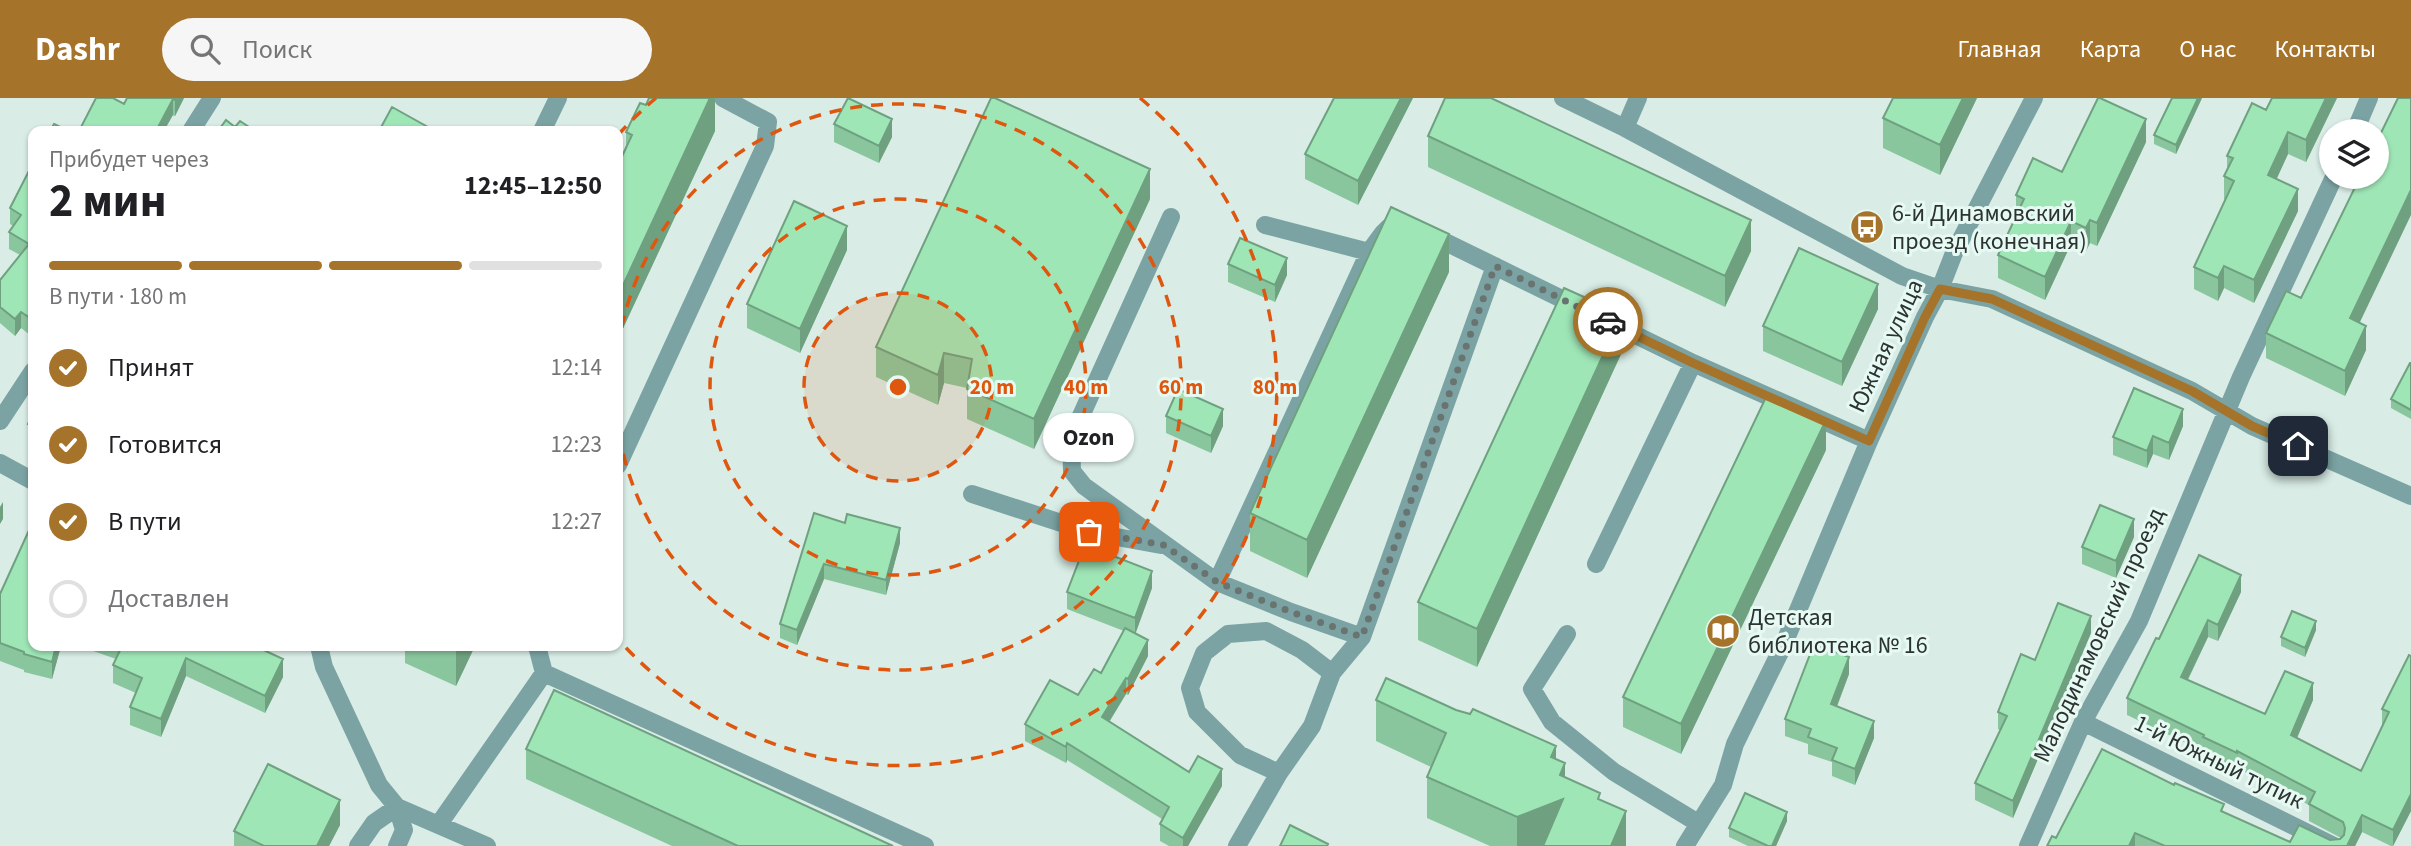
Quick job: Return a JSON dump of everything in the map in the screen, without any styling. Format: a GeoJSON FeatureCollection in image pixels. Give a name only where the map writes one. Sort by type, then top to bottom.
{"type":"FeatureCollection","features":[{"type":"Feature","properties":{"kind":"street"},"geometry":{"type":"LineString","coordinates":[[194,126],[212,98]]}},
{"type":"Feature","properties":{"kind":"street"},"geometry":{"type":"LineString","coordinates":[[544,126],[558,98]]}},
{"type":"Feature","properties":{"kind":"street"},"geometry":{"type":"LineString","coordinates":[[623,454],[765,146],[768,122],[723,98]]}},
{"type":"Feature","properties":{"kind":"street"},"geometry":{"type":"LineString","coordinates":[[1563,98],[1625,128],[1902,276],[1940,289],[1992,299],[2192,391],[2252,426],[2411,496]]}},
{"type":"Feature","properties":{"kind":"street"},"geometry":{"type":"LineString","coordinates":[[1625,128],[1638,98]]}},
{"type":"Feature","properties":{"kind":"street","name":"Южная улица"},"geometry":{"type":"LineString","coordinates":[[1685,846],[1723,785],[1735,744],[1783,646],[1869,441],[1925,317],[1940,289],[1954,253],[2034,98]]}},
{"type":"Feature","properties":{"kind":"street"},"geometry":{"type":"LineString","coordinates":[[2361,119],[2369,98]]}},
{"type":"Feature","properties":{"kind":"street","name":"Малодинамовский проезд"},"geometry":{"type":"LineString","coordinates":[[2028,846],[2083,722],[2139,621],[2227,411],[2328,189]]}},
{"type":"Feature","properties":{"kind":"street"},"geometry":{"type":"LineString","coordinates":[[1171,217],[1071,438],[1072,471],[1084,486],[1217,582],[1362,637]]}},
{"type":"Feature","properties":{"kind":"street"},"geometry":{"type":"LineString","coordinates":[[1217,582],[1369,252],[1382,233],[1399,219],[1693,363],[1869,441]]}},
{"type":"Feature","properties":{"kind":"street"},"geometry":{"type":"LineString","coordinates":[[1265,225],[1369,252]]}},
{"type":"Feature","properties":{"kind":"street"},"geometry":{"type":"LineString","coordinates":[[1237,846],[1279,773],[1312,726],[1332,673],[1362,637],[1495,266]]}},
{"type":"Feature","properties":{"kind":"street"},"geometry":{"type":"LineString","coordinates":[[1596,564],[1693,363]]}},
{"type":"Feature","properties":{"kind":"street"},"geometry":{"type":"LineString","coordinates":[[0,421],[28,379]]}},
{"type":"Feature","properties":{"kind":"street"},"geometry":{"type":"LineString","coordinates":[[0,463],[28,478]]}},
{"type":"Feature","properties":{"kind":"street"},"geometry":{"type":"LineString","coordinates":[[972,494],[1089,532],[1164,545]]}},
{"type":"Feature","properties":{"kind":"street"},"geometry":{"type":"LineString","coordinates":[[1279,773],[1240,755],[1197,712],[1190,688],[1204,653],[1228,634],[1266,631],[1302,650],[1332,673]]}},
{"type":"Feature","properties":{"kind":"street"},"geometry":{"type":"LineString","coordinates":[[1567,634],[1532,690],[1552,722],[1614,772],[1698,823]]}},
{"type":"Feature","properties":{"kind":"street"},"geometry":{"type":"LineString","coordinates":[[320,651],[324,667],[379,785],[397,807],[404,830],[397,846]]}},
{"type":"Feature","properties":{"kind":"street"},"geometry":{"type":"LineString","coordinates":[[439,824],[544,673],[538,651]]}},
{"type":"Feature","properties":{"kind":"street"},"geometry":{"type":"LineString","coordinates":[[544,673],[925,846]]}},
{"type":"Feature","properties":{"kind":"street","name":"1-й Южный тупик"},"geometry":{"type":"LineString","coordinates":[[2083,722],[2334,846]]}},
{"type":"Feature","properties":{"kind":"street"},"geometry":{"type":"LineString","coordinates":[[397,807],[487,846]]}},
{"type":"Feature","properties":{"kind":"street"},"geometry":{"type":"LineString","coordinates":[[358,846],[374,822],[397,807]]}},
{"type":"Feature","properties":{"kind":"building"},"geometry":{"type":"Polygon","coordinates":[[[96,98],[113,98],[124,104],[127,98],[176,98],[159,126],[82,126],[96,98]]]}},
{"type":"Feature","properties":{"kind":"building"},"geometry":{"type":"Polygon","coordinates":[[[649,98],[710,98],[623,285],[623,154],[632,135],[626,132],[640,103],[646,105],[649,98]]]}},
{"type":"Feature","properties":{"kind":"building"},"geometry":{"type":"Polygon","coordinates":[[[848,98],[892,119],[879,146],[834,124],[848,98]]]}},
{"type":"Feature","properties":{"kind":"building"},"geometry":{"type":"Polygon","coordinates":[[[991,98],[1150,169],[1034,419],[967,389],[972,359],[944,353],[938,375],[876,347],[991,98]]]}},
{"type":"Feature","properties":{"kind":"building"},"geometry":{"type":"Polygon","coordinates":[[[1334,98],[1401,98],[1358,181],[1305,154],[1334,98]]]}},
{"type":"Feature","properties":{"kind":"building"},"geometry":{"type":"Polygon","coordinates":[[[1445,98],[1491,98],[1751,220],[1725,276],[1428,136],[1445,98]]]}},
{"type":"Feature","properties":{"kind":"building"},"geometry":{"type":"Polygon","coordinates":[[[1893,98],[1963,98],[1940,145],[1883,118],[1893,98]]]}},
{"type":"Feature","properties":{"kind":"building"},"geometry":{"type":"Polygon","coordinates":[[[2098,98],[2146,119],[2097,223],[2090,220],[2086,228],[2071,221],[2045,277],[1998,255],[2024,199],[2016,195],[2033,158],[2062,172],[2098,98]]]}},
{"type":"Feature","properties":{"kind":"building"},"geometry":{"type":"Polygon","coordinates":[[[2172,98],[2198,98],[2176,145],[2154,135],[2172,98]]]}},
{"type":"Feature","properties":{"kind":"building"},"geometry":{"type":"Polygon","coordinates":[[[2272,98],[2326,98],[2306,140],[2288,132],[2268,175],[2298,189],[2254,280],[2224,266],[2218,278],[2194,267],[2234,181],[2224,176],[2233,158],[2227,156],[2252,103],[2266,110],[2272,98]]]}},
{"type":"Feature","properties":{"kind":"building"},"geometry":{"type":"Polygon","coordinates":[[[2398,98],[2411,98],[2411,190],[2350,318],[2366,326],[2345,371],[2266,333],[2286,291],[2301,298],[2354,189],[2389,189],[2388,119],[2398,98]]]}},
{"type":"Feature","properties":{"kind":"building"},"geometry":{"type":"Polygon","coordinates":[[[392,107],[426,126],[382,126],[392,107]]]}},
{"type":"Feature","properties":{"kind":"building"},"geometry":{"type":"Polygon","coordinates":[[[226,120],[234,126],[222,126],[226,120]]]}},
{"type":"Feature","properties":{"kind":"building"},"geometry":{"type":"Polygon","coordinates":[[[28,173],[28,243],[9,232],[21,215],[10,208],[28,173]]]}},
{"type":"Feature","properties":{"kind":"building"},"geometry":{"type":"Polygon","coordinates":[[[794,201],[847,226],[800,329],[747,304],[794,201]]]}},
{"type":"Feature","properties":{"kind":"building"},"geometry":{"type":"Polygon","coordinates":[[[1391,207],[1449,234],[1307,540],[1250,513],[1391,207]]]}},
{"type":"Feature","properties":{"kind":"building"},"geometry":{"type":"Polygon","coordinates":[[[1240,238],[1287,258],[1275,285],[1228,264],[1240,238]]]}},
{"type":"Feature","properties":{"kind":"building"},"geometry":{"type":"Polygon","coordinates":[[[28,245],[28,317],[21,312],[15,319],[0,307],[0,280],[28,245]]]}},
{"type":"Feature","properties":{"kind":"building"},"geometry":{"type":"Polygon","coordinates":[[[1799,248],[1878,284],[1842,362],[1763,326],[1799,248]]]}},
{"type":"Feature","properties":{"kind":"building"},"geometry":{"type":"Polygon","coordinates":[[[1564,288],[1622,314],[1477,629],[1418,602],[1564,288]]]}},
{"type":"Feature","properties":{"kind":"building"},"geometry":{"type":"Polygon","coordinates":[[[2411,363],[2411,410],[2391,399],[2411,363]]]}},
{"type":"Feature","properties":{"kind":"building"},"geometry":{"type":"Polygon","coordinates":[[[2134,388],[2183,409],[2169,443],[2153,436],[2147,451],[2113,437],[2134,388]]]}},
{"type":"Feature","properties":{"kind":"building"},"geometry":{"type":"Polygon","coordinates":[[[1178,389],[1223,409],[1211,436],[1166,416],[1178,389]]]}},
{"type":"Feature","properties":{"kind":"building"},"geometry":{"type":"Polygon","coordinates":[[[1768,393],[1826,420],[1681,724],[1623,697],[1768,393]]]}},
{"type":"Feature","properties":{"kind":"building"},"geometry":{"type":"Polygon","coordinates":[[[2100,505],[2134,519],[2116,561],[2082,547],[2100,505]]]}},
{"type":"Feature","properties":{"kind":"building"},"geometry":{"type":"Polygon","coordinates":[[[814,513],[845,523],[847,514],[900,528],[886,580],[824,564],[797,630],[780,624],[814,513]]]}},
{"type":"Feature","properties":{"kind":"building"},"geometry":{"type":"Polygon","coordinates":[[[28,532],[28,651],[55,651],[52,662],[0,643],[0,594],[28,532]]]}},
{"type":"Feature","properties":{"kind":"building"},"geometry":{"type":"Polygon","coordinates":[[[1085,545],[1152,571],[1135,618],[1067,592],[1085,545]]]}},
{"type":"Feature","properties":{"kind":"building"},"geometry":{"type":"Polygon","coordinates":[[[2199,555],[2241,575],[2218,625],[2208,620],[2181,677],[2265,714],[2285,671],[2313,683],[2291,735],[2361,771],[2389,712],[2382,709],[2409,655],[2411,656],[2411,794],[2393,830],[2362,815],[2347,846],[2165,846],[2135,833],[2129,846],[2047,846],[2052,836],[2056,838],[2102,749],[2174,785],[2175,783],[2224,804],[2221,811],[2290,842],[2299,825],[2330,840],[2340,839],[2344,835],[2343,822],[2309,804],[2315,792],[2127,698],[2199,555]]]}},
{"type":"Feature","properties":{"kind":"building"},"geometry":{"type":"Polygon","coordinates":[[[2058,603],[2091,616],[2013,801],[1975,783],[2007,716],[1998,712],[2021,654],[2035,660],[2058,603]]]}},
{"type":"Feature","properties":{"kind":"building"},"geometry":{"type":"Polygon","coordinates":[[[2292,611],[2316,621],[2305,648],[2281,637],[2292,611]]]}},
{"type":"Feature","properties":{"kind":"building"},"geometry":{"type":"Polygon","coordinates":[[[1125,628],[1148,640],[1128,679],[1126,678],[1102,717],[1189,772],[1198,756],[1222,769],[1183,838],[1160,824],[1169,807],[1067,743],[1066,747],[1025,724],[1050,680],[1078,695],[1094,669],[1101,673],[1125,628]]]}},
{"type":"Feature","properties":{"kind":"building"},"geometry":{"type":"Polygon","coordinates":[[[1814,644],[1849,657],[1831,704],[1874,721],[1855,769],[1832,760],[1837,748],[1808,737],[1811,729],[1785,719],[1814,644]]]}},
{"type":"Feature","properties":{"kind":"building"},"geometry":{"type":"Polygon","coordinates":[[[120,651],[266,651],[283,659],[265,696],[186,658],[161,719],[130,707],[142,678],[113,665],[120,651]]]}},
{"type":"Feature","properties":{"kind":"building"},"geometry":{"type":"Polygon","coordinates":[[[1386,678],[1456,710],[1470,714],[1473,709],[1556,746],[1551,757],[1565,763],[1560,775],[1600,793],[1598,799],[1626,811],[1611,846],[1543,846],[1563,799],[1517,817],[1427,777],[1446,733],[1376,700],[1386,678]]]}},
{"type":"Feature","properties":{"kind":"building"},"geometry":{"type":"Polygon","coordinates":[[[554,690],[893,846],[738,846],[526,749],[554,690]]]}},
{"type":"Feature","properties":{"kind":"building"},"geometry":{"type":"Polygon","coordinates":[[[268,764],[340,800],[317,846],[264,846],[234,831],[268,764]]]}},
{"type":"Feature","properties":{"kind":"building"},"geometry":{"type":"Polygon","coordinates":[[[1745,793],[1787,812],[1772,846],[1729,828],[1745,793]]]}},
{"type":"Feature","properties":{"kind":"building"},"geometry":{"type":"Polygon","coordinates":[[[1290,825],[1328,844],[1327,846],[1280,846],[1290,825]]]}},
{"type":"Feature","properties":{"kind":"way so far"},"geometry":{"type":"LineString","coordinates":[[1089,532],[1164,545],[1217,582],[1362,637],[1495,266],[1608,322]]}},
{"type":"Feature","properties":{"kind":"place","name":"6-й Динамовский проезд (конечная)"},"geometry":{"type":"Point","coordinates":[1867,227]}},
{"type":"Feature","properties":{"kind":"place","name":"Ozon"},"geometry":{"type":"Point","coordinates":[1089,532]}},
{"type":"Feature","properties":{"kind":"place","name":"Детская библиотека № 16"},"geometry":{"type":"Point","coordinates":[1723,631]}},
{"type":"Feature","properties":{"kind":"route"},"geometry":{"type":"LineString","coordinates":[[1608,322],[1869,441],[1940,289],[1992,299],[2192,391],[2252,426],[2298,446]]}}]}
